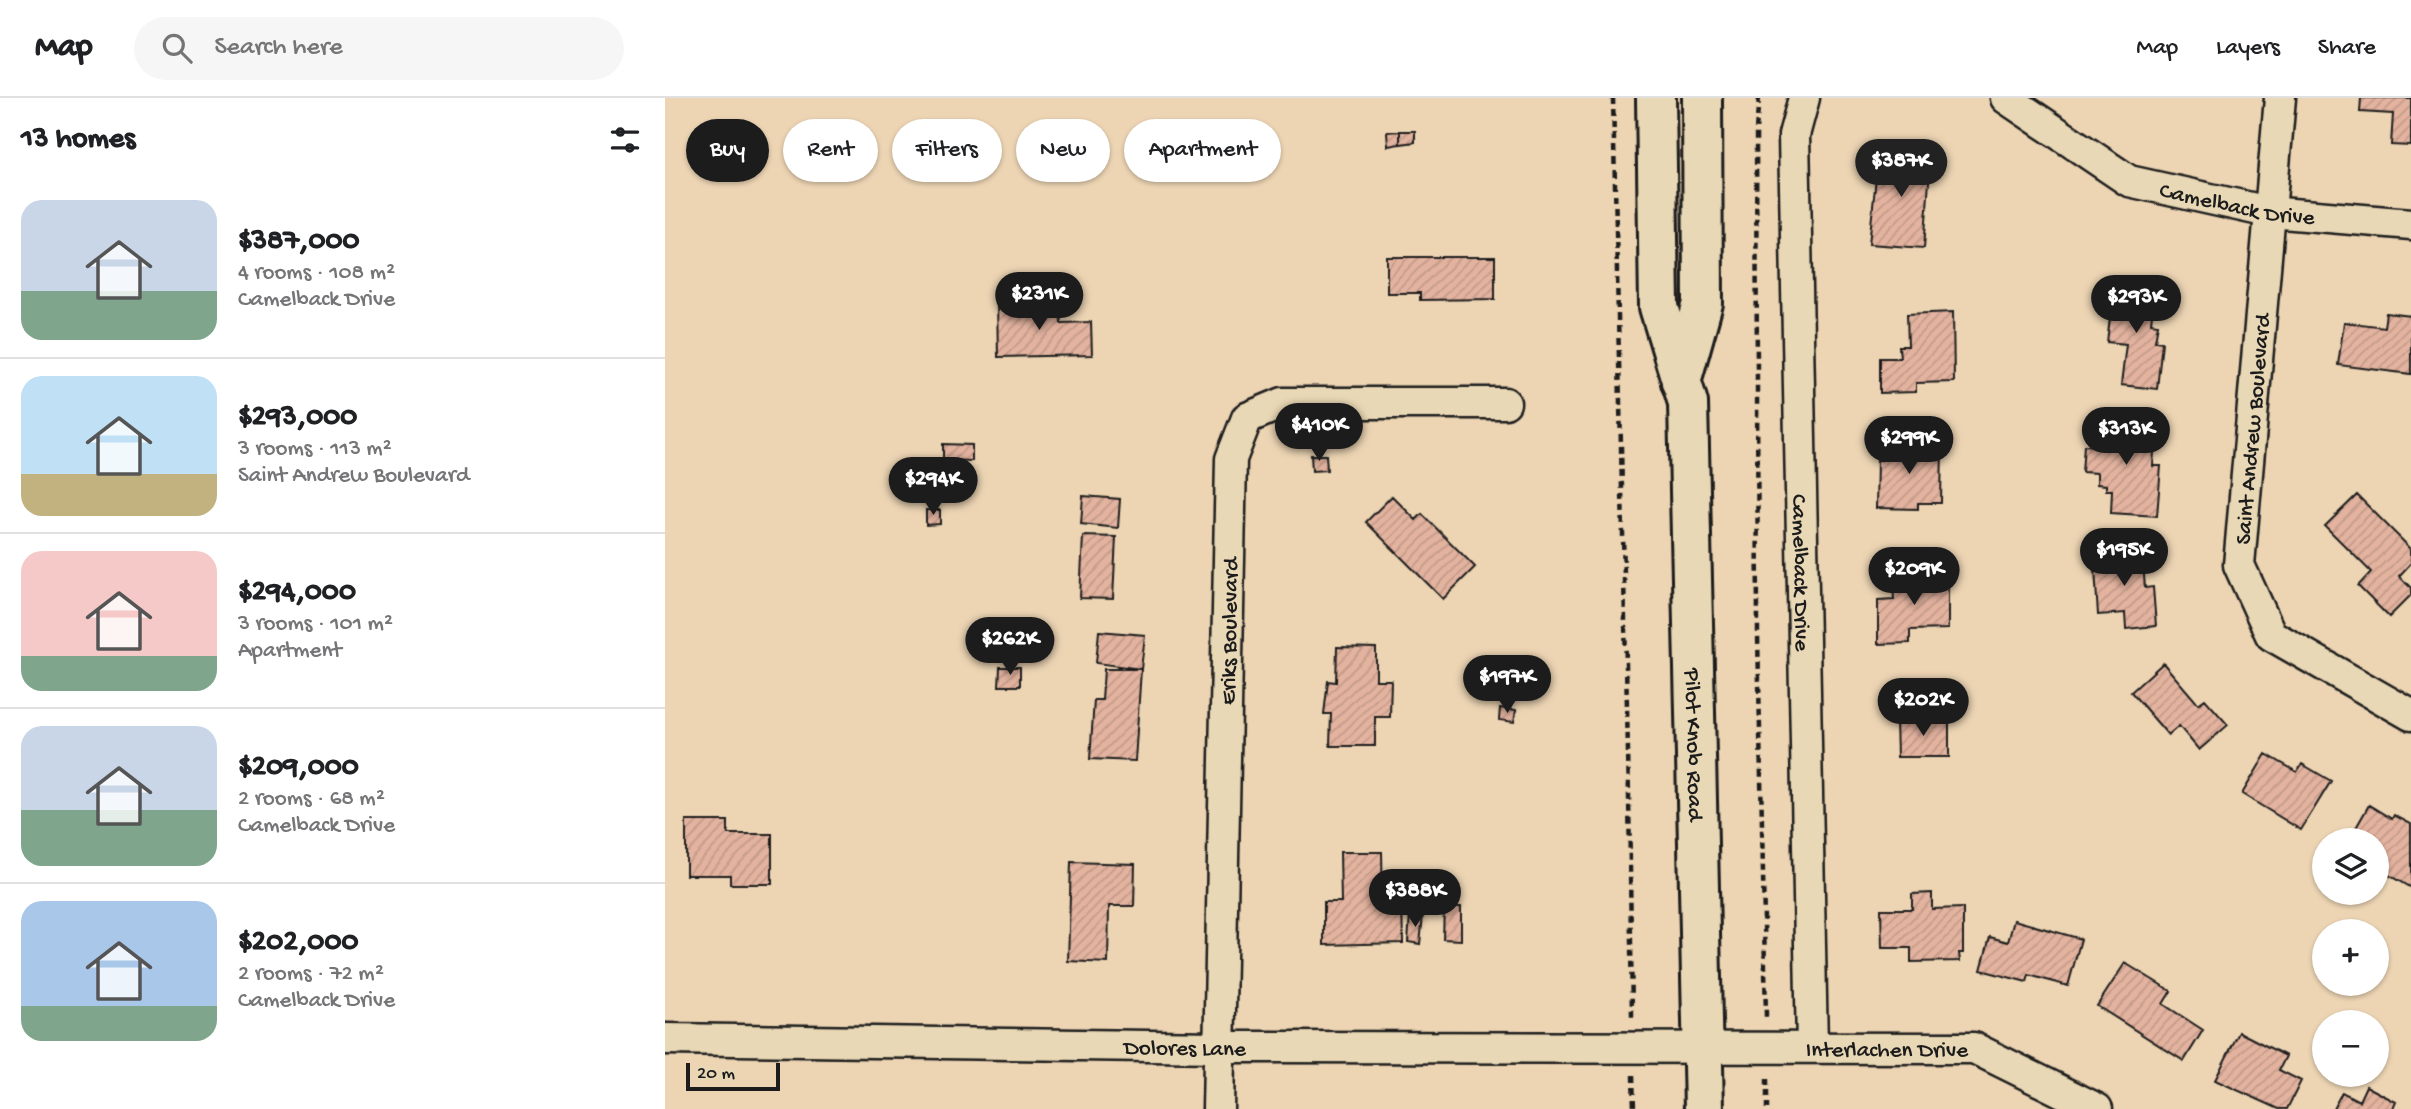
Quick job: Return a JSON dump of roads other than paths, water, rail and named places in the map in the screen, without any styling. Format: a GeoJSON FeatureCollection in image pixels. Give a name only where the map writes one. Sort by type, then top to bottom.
{"type":"FeatureCollection","features":[{"type":"Feature","properties":{"kind":"main road","name":"Pilot Knob Road"},"geometry":{"type":"LineString","coordinates":[[1656,98],[1660,307],[1688,402],[1704,1109]]}},
{"type":"Feature","properties":{"kind":"main road","name":"Pilot Knob Road"},"geometry":{"type":"LineString","coordinates":[[1681,382],[1703,303],[1702,98]]}},
{"type":"Feature","properties":{"kind":"street","name":"Camelback Drive"},"geometry":{"type":"LineString","coordinates":[[1804,98],[1794,135],[1812,1047]]}},
{"type":"Feature","properties":{"kind":"street","name":"Camelback Drive"},"geometry":{"type":"LineString","coordinates":[[2006,98],[2129,181],[2269,212],[2411,224]]}},
{"type":"Feature","properties":{"kind":"street","name":"Saint Andrew Boulevard"},"geometry":{"type":"LineString","coordinates":[[2280,98],[2239,565],[2270,635],[2411,715]]}},
{"type":"Feature","properties":{"kind":"street","name":"Eriks Boulevard"},"geometry":{"type":"LineString","coordinates":[[1218,1109],[1230,459],[1247,418],[1283,402],[1505,402]]}},
{"type":"Feature","properties":{"kind":"street","name":"Dolores Lane"},"geometry":{"type":"LineString","coordinates":[[665,1039],[1219,1047],[1632,1049],[1703,1046]]}},
{"type":"Feature","properties":{"kind":"street","name":"Interlachen Drive"},"geometry":{"type":"LineString","coordinates":[[1703,1046],[1974,1048],[2097,1109]]}}]}
